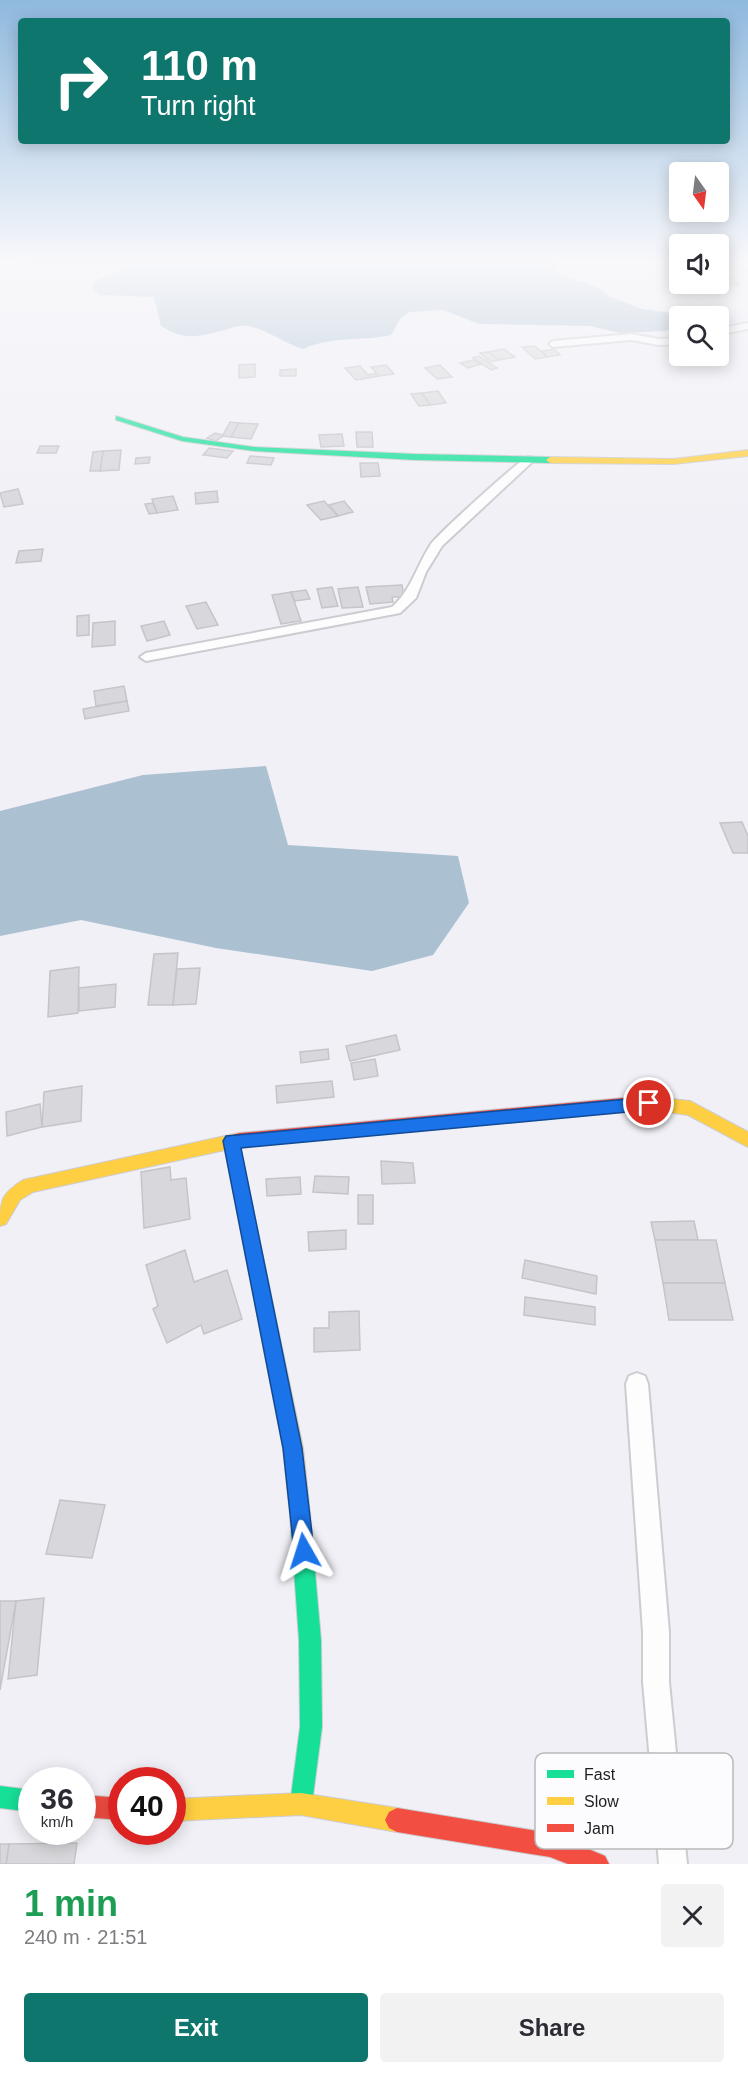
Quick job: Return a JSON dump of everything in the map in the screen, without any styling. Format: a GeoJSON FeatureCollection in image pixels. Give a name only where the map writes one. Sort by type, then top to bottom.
{"type":"FeatureCollection","features":[{"type":"Feature","properties":{"kind":"street"},"geometry":{"type":"LineString","coordinates":[[119,418],[182,439],[255,449],[528,460],[685,462],[720,459],[748,453]]}},
{"type":"Feature","properties":{"kind":"street"},"geometry":{"type":"LineString","coordinates":[[146,657],[396,610],[410,598],[420,572],[437,544],[528,460]]}},
{"type":"Feature","properties":{"kind":"street"},"geometry":{"type":"LineString","coordinates":[[0,1218],[14,1195],[29,1185],[231,1141],[649,1103],[690,1108],[748,1140]]}},
{"type":"Feature","properties":{"kind":"street"},"geometry":{"type":"LineString","coordinates":[[231,1141],[293,1448],[306,1572],[310,1640],[310,1727],[301,1804]]}},
{"type":"Feature","properties":{"kind":"street"},"geometry":{"type":"LineString","coordinates":[[637,1384],[663,1753]]}},
{"type":"Feature","properties":{"kind":"street"},"geometry":{"type":"LineString","coordinates":[[0,1797],[18,1799]]}},
{"type":"Feature","properties":{"kind":"street"},"geometry":{"type":"LineString","coordinates":[[186,1809],[301,1804],[535,1843]]}},
{"type":"Feature","properties":{"kind":"street"},"geometry":{"type":"LineString","coordinates":[[560,1849],[597,1864]]}},
{"type":"Feature","properties":{"kind":"street"},"geometry":{"type":"LineString","coordinates":[[672,1849],[673,1864]]}},
{"type":"Feature","properties":{"kind":"water"},"geometry":{"type":"Polygon","coordinates":[[[266,766],[288,845],[458,856],[469,903],[433,955],[372,971],[216,948],[81,920],[0,936],[0,811],[143,775],[266,766]]]}},
{"type":"Feature","properties":{"kind":"building"},"geometry":{"type":"Polygon","coordinates":[[[523,348],[537,348],[547,357],[535,359],[523,348]]]}},
{"type":"Feature","properties":{"kind":"building"},"geometry":{"type":"Polygon","coordinates":[[[504,349],[515,357],[499,360],[488,352],[504,349]]]}},
{"type":"Feature","properties":{"kind":"building"},"geometry":{"type":"Polygon","coordinates":[[[554,349],[560,355],[547,357],[542,351],[554,349]]]}},
{"type":"Feature","properties":{"kind":"building"},"geometry":{"type":"Polygon","coordinates":[[[488,352],[499,360],[491,362],[480,353],[488,352]]]}},
{"type":"Feature","properties":{"kind":"building"},"geometry":{"type":"Polygon","coordinates":[[[479,356],[497,368],[491,370],[473,358],[479,356]]]}},
{"type":"Feature","properties":{"kind":"building"},"geometry":{"type":"Polygon","coordinates":[[[473,360],[481,364],[468,368],[460,363],[473,360]]]}},
{"type":"Feature","properties":{"kind":"building"},"geometry":{"type":"Polygon","coordinates":[[[255,364],[255,377],[239,378],[239,365],[255,364]]]}},
{"type":"Feature","properties":{"kind":"building"},"geometry":{"type":"Polygon","coordinates":[[[386,365],[394,374],[379,376],[371,367],[386,365]]]}},
{"type":"Feature","properties":{"kind":"building"},"geometry":{"type":"Polygon","coordinates":[[[440,365],[452,377],[437,379],[425,368],[440,365]]]}},
{"type":"Feature","properties":{"kind":"building"},"geometry":{"type":"Polygon","coordinates":[[[360,366],[368,375],[376,373],[379,376],[356,380],[345,368],[360,366]]]}},
{"type":"Feature","properties":{"kind":"building"},"geometry":{"type":"Polygon","coordinates":[[[296,369],[296,376],[280,376],[280,370],[296,369]]]}},
{"type":"Feature","properties":{"kind":"building"},"geometry":{"type":"Polygon","coordinates":[[[438,391],[446,403],[430,405],[422,393],[438,391]]]}},
{"type":"Feature","properties":{"kind":"building"},"geometry":{"type":"Polygon","coordinates":[[[422,393],[430,405],[419,406],[411,394],[422,393]]]}},
{"type":"Feature","properties":{"kind":"building"},"geometry":{"type":"Polygon","coordinates":[[[230,422],[239,423],[231,437],[223,436],[216,441],[207,438],[215,433],[223,435],[230,422]]]}},
{"type":"Feature","properties":{"kind":"building"},"geometry":{"type":"Polygon","coordinates":[[[239,423],[258,424],[251,439],[231,437],[239,423]]]}},
{"type":"Feature","properties":{"kind":"building"},"geometry":{"type":"Polygon","coordinates":[[[356,432],[372,432],[373,447],[357,447],[356,432]]]}},
{"type":"Feature","properties":{"kind":"building"},"geometry":{"type":"Polygon","coordinates":[[[342,434],[344,446],[321,447],[319,435],[342,434]]]}},
{"type":"Feature","properties":{"kind":"building"},"geometry":{"type":"Polygon","coordinates":[[[40,446],[59,446],[56,453],[37,453],[40,446]]]}},
{"type":"Feature","properties":{"kind":"building"},"geometry":{"type":"Polygon","coordinates":[[[209,448],[233,451],[227,458],[203,455],[209,448]]]}},
{"type":"Feature","properties":{"kind":"building"},"geometry":{"type":"Polygon","coordinates":[[[121,450],[119,470],[100,471],[103,451],[121,450]]]}},
{"type":"Feature","properties":{"kind":"building"},"geometry":{"type":"Polygon","coordinates":[[[103,451],[100,471],[90,471],[93,452],[103,451]]]}},
{"type":"Feature","properties":{"kind":"building"},"geometry":{"type":"Polygon","coordinates":[[[250,456],[274,458],[271,465],[247,463],[250,456]]]}},
{"type":"Feature","properties":{"kind":"building"},"geometry":{"type":"Polygon","coordinates":[[[150,457],[149,463],[135,464],[136,458],[150,457]]]}},
{"type":"Feature","properties":{"kind":"building"},"geometry":{"type":"Polygon","coordinates":[[[360,463],[378,463],[380,476],[361,477],[360,463]]]}},
{"type":"Feature","properties":{"kind":"building"},"geometry":{"type":"Polygon","coordinates":[[[18,489],[23,504],[4,507],[0,493],[18,489]]]}},
{"type":"Feature","properties":{"kind":"building"},"geometry":{"type":"Polygon","coordinates":[[[217,491],[218,502],[196,504],[195,493],[217,491]]]}},
{"type":"Feature","properties":{"kind":"building"},"geometry":{"type":"Polygon","coordinates":[[[173,496],[178,510],[157,513],[152,499],[173,496]]]}},
{"type":"Feature","properties":{"kind":"building"},"geometry":{"type":"Polygon","coordinates":[[[324,501],[338,516],[321,520],[307,505],[324,501]]]}},
{"type":"Feature","properties":{"kind":"building"},"geometry":{"type":"Polygon","coordinates":[[[344,501],[353,512],[338,516],[329,505],[344,501]]]}},
{"type":"Feature","properties":{"kind":"building"},"geometry":{"type":"Polygon","coordinates":[[[153,503],[157,513],[149,514],[145,504],[153,503]]]}},
{"type":"Feature","properties":{"kind":"building"},"geometry":{"type":"Polygon","coordinates":[[[43,549],[41,561],[16,563],[19,551],[43,549]]]}},
{"type":"Feature","properties":{"kind":"building"},"geometry":{"type":"Polygon","coordinates":[[[402,585],[404,597],[392,597],[393,602],[370,604],[366,587],[402,585]]]}},
{"type":"Feature","properties":{"kind":"building"},"geometry":{"type":"Polygon","coordinates":[[[332,587],[338,606],[322,608],[317,589],[332,587]]]}},
{"type":"Feature","properties":{"kind":"building"},"geometry":{"type":"Polygon","coordinates":[[[358,587],[363,607],[342,608],[338,589],[358,587]]]}},
{"type":"Feature","properties":{"kind":"building"},"geometry":{"type":"Polygon","coordinates":[[[306,590],[310,599],[295,601],[291,592],[306,590]]]}},
{"type":"Feature","properties":{"kind":"building"},"geometry":{"type":"Polygon","coordinates":[[[291,592],[301,621],[281,624],[272,595],[291,592]]]}},
{"type":"Feature","properties":{"kind":"building"},"geometry":{"type":"Polygon","coordinates":[[[206,602],[218,625],[197,629],[186,606],[206,602]]]}},
{"type":"Feature","properties":{"kind":"building"},"geometry":{"type":"Polygon","coordinates":[[[89,615],[89,635],[77,636],[77,616],[89,615]]]}},
{"type":"Feature","properties":{"kind":"building"},"geometry":{"type":"Polygon","coordinates":[[[115,621],[115,645],[92,647],[93,623],[115,621]]]}},
{"type":"Feature","properties":{"kind":"building"},"geometry":{"type":"Polygon","coordinates":[[[164,621],[170,635],[147,641],[141,626],[164,621]]]}},
{"type":"Feature","properties":{"kind":"building"},"geometry":{"type":"Polygon","coordinates":[[[124,686],[127,701],[96,706],[94,691],[124,686]]]}},
{"type":"Feature","properties":{"kind":"building"},"geometry":{"type":"Polygon","coordinates":[[[127,701],[129,711],[85,719],[83,709],[127,701]]]}},
{"type":"Feature","properties":{"kind":"building"},"geometry":{"type":"Polygon","coordinates":[[[742,822],[748,836],[748,853],[733,853],[720,823],[742,822]]]}},
{"type":"Feature","properties":{"kind":"building"},"geometry":{"type":"Polygon","coordinates":[[[178,953],[173,1005],[148,1005],[154,954],[178,953]]]}},
{"type":"Feature","properties":{"kind":"building"},"geometry":{"type":"Polygon","coordinates":[[[79,967],[78,1013],[48,1017],[50,971],[79,967]]]}},
{"type":"Feature","properties":{"kind":"building"},"geometry":{"type":"Polygon","coordinates":[[[200,968],[196,1004],[173,1005],[177,969],[200,968]]]}},
{"type":"Feature","properties":{"kind":"building"},"geometry":{"type":"Polygon","coordinates":[[[116,984],[115,1007],[79,1011],[79,988],[116,984]]]}},
{"type":"Feature","properties":{"kind":"building"},"geometry":{"type":"Polygon","coordinates":[[[396,1035],[400,1050],[350,1061],[346,1046],[396,1035]]]}},
{"type":"Feature","properties":{"kind":"building"},"geometry":{"type":"Polygon","coordinates":[[[328,1049],[329,1059],[301,1063],[300,1052],[328,1049]]]}},
{"type":"Feature","properties":{"kind":"building"},"geometry":{"type":"Polygon","coordinates":[[[375,1059],[378,1076],[354,1080],[351,1063],[375,1059]]]}},
{"type":"Feature","properties":{"kind":"building"},"geometry":{"type":"Polygon","coordinates":[[[332,1081],[334,1097],[277,1103],[276,1086],[332,1081]]]}},
{"type":"Feature","properties":{"kind":"building"},"geometry":{"type":"Polygon","coordinates":[[[82,1086],[81,1121],[42,1127],[44,1092],[82,1086]]]}},
{"type":"Feature","properties":{"kind":"building"},"geometry":{"type":"Polygon","coordinates":[[[40,1104],[42,1127],[7,1136],[6,1112],[40,1104]]]}},
{"type":"Feature","properties":{"kind":"building"},"geometry":{"type":"Polygon","coordinates":[[[381,1161],[413,1163],[415,1183],[382,1184],[381,1161]]]}},
{"type":"Feature","properties":{"kind":"building"},"geometry":{"type":"Polygon","coordinates":[[[170,1167],[171,1180],[186,1178],[190,1219],[144,1228],[141,1172],[170,1167]]]}},
{"type":"Feature","properties":{"kind":"building"},"geometry":{"type":"Polygon","coordinates":[[[315,1176],[349,1177],[348,1194],[313,1192],[315,1176]]]}},
{"type":"Feature","properties":{"kind":"building"},"geometry":{"type":"Polygon","coordinates":[[[300,1177],[301,1194],[267,1196],[266,1179],[300,1177]]]}},
{"type":"Feature","properties":{"kind":"building"},"geometry":{"type":"Polygon","coordinates":[[[358,1195],[373,1195],[373,1224],[358,1224],[358,1195]]]}},
{"type":"Feature","properties":{"kind":"building"},"geometry":{"type":"Polygon","coordinates":[[[694,1221],[698,1240],[655,1240],[651,1222],[694,1221]]]}},
{"type":"Feature","properties":{"kind":"building"},"geometry":{"type":"Polygon","coordinates":[[[346,1230],[346,1249],[309,1251],[308,1232],[346,1230]]]}},
{"type":"Feature","properties":{"kind":"building"},"geometry":{"type":"Polygon","coordinates":[[[655,1240],[716,1240],[725,1283],[663,1283],[655,1240]]]}},
{"type":"Feature","properties":{"kind":"building"},"geometry":{"type":"Polygon","coordinates":[[[185,1250],[194,1282],[227,1270],[242,1319],[204,1334],[201,1325],[167,1343],[153,1309],[158,1306],[146,1265],[185,1250]]]}},
{"type":"Feature","properties":{"kind":"building"},"geometry":{"type":"Polygon","coordinates":[[[525,1260],[597,1276],[596,1294],[522,1278],[525,1260]]]}},
{"type":"Feature","properties":{"kind":"building"},"geometry":{"type":"Polygon","coordinates":[[[663,1283],[725,1283],[733,1320],[669,1320],[663,1283]]]}},
{"type":"Feature","properties":{"kind":"building"},"geometry":{"type":"Polygon","coordinates":[[[525,1297],[595,1307],[595,1325],[524,1315],[525,1297]]]}},
{"type":"Feature","properties":{"kind":"building"},"geometry":{"type":"Polygon","coordinates":[[[359,1311],[360,1350],[314,1352],[314,1328],[329,1328],[329,1312],[359,1311]]]}},
{"type":"Feature","properties":{"kind":"building"},"geometry":{"type":"Polygon","coordinates":[[[60,1500],[105,1505],[92,1558],[46,1554],[60,1500]]]}},
{"type":"Feature","properties":{"kind":"building"},"geometry":{"type":"Polygon","coordinates":[[[44,1598],[37,1675],[8,1679],[16,1601],[44,1598]]]}},
{"type":"Feature","properties":{"kind":"building"},"geometry":{"type":"Polygon","coordinates":[[[0,1601],[16,1601],[0,1690],[0,1601]]]}},
{"type":"Feature","properties":{"kind":"building"},"geometry":{"type":"Polygon","coordinates":[[[0,1844],[9,1844],[6,1864],[0,1864],[0,1844]]]}},
{"type":"Feature","properties":{"kind":"building"},"geometry":{"type":"Polygon","coordinates":[[[9,1844],[77,1845],[74,1864],[6,1864],[9,1844]]]}},
{"type":"Feature","properties":{"kind":"traffic: fast"},"geometry":{"type":"LineString","coordinates":[[119,418],[182,439],[254,449],[415,457],[550,460]]}},
{"type":"Feature","properties":{"kind":"traffic: fast"},"geometry":{"type":"LineString","coordinates":[[300,1514],[310,1640],[311,1727],[301,1804]]}},
{"type":"Feature","properties":{"kind":"traffic: fast"},"geometry":{"type":"LineString","coordinates":[[0,1797],[18,1799]]}},
{"type":"Feature","properties":{"kind":"traffic: slow"},"geometry":{"type":"LineString","coordinates":[[550,460],[674,462],[748,453]]}},
{"type":"Feature","properties":{"kind":"traffic: slow"},"geometry":{"type":"LineString","coordinates":[[644,1103],[690,1108],[748,1140]]}},
{"type":"Feature","properties":{"kind":"traffic: slow"},"geometry":{"type":"LineString","coordinates":[[0,1218],[14,1195],[29,1185],[239,1140]]}},
{"type":"Feature","properties":{"kind":"traffic: slow"},"geometry":{"type":"LineString","coordinates":[[231,1141],[293,1448],[300,1514]]}},
{"type":"Feature","properties":{"kind":"traffic: slow"},"geometry":{"type":"LineString","coordinates":[[186,1809],[301,1804],[397,1820]]}},
{"type":"Feature","properties":{"kind":"traffic: jam"},"geometry":{"type":"LineString","coordinates":[[239,1140],[644,1103]]}},
{"type":"Feature","properties":{"kind":"traffic: jam"},"geometry":{"type":"LineString","coordinates":[[96,1807],[108,1808]]}},
{"type":"Feature","properties":{"kind":"traffic: jam"},"geometry":{"type":"LineString","coordinates":[[397,1820],[535,1843]]}},
{"type":"Feature","properties":{"kind":"traffic: jam"},"geometry":{"type":"LineString","coordinates":[[560,1849],[597,1864]]}},
{"type":"Feature","properties":{"kind":"route"},"geometry":{"type":"LineString","coordinates":[[304,1551],[293,1448],[231,1141],[434,1122],[506,1118],[621,1104],[649,1103]]}}]}
